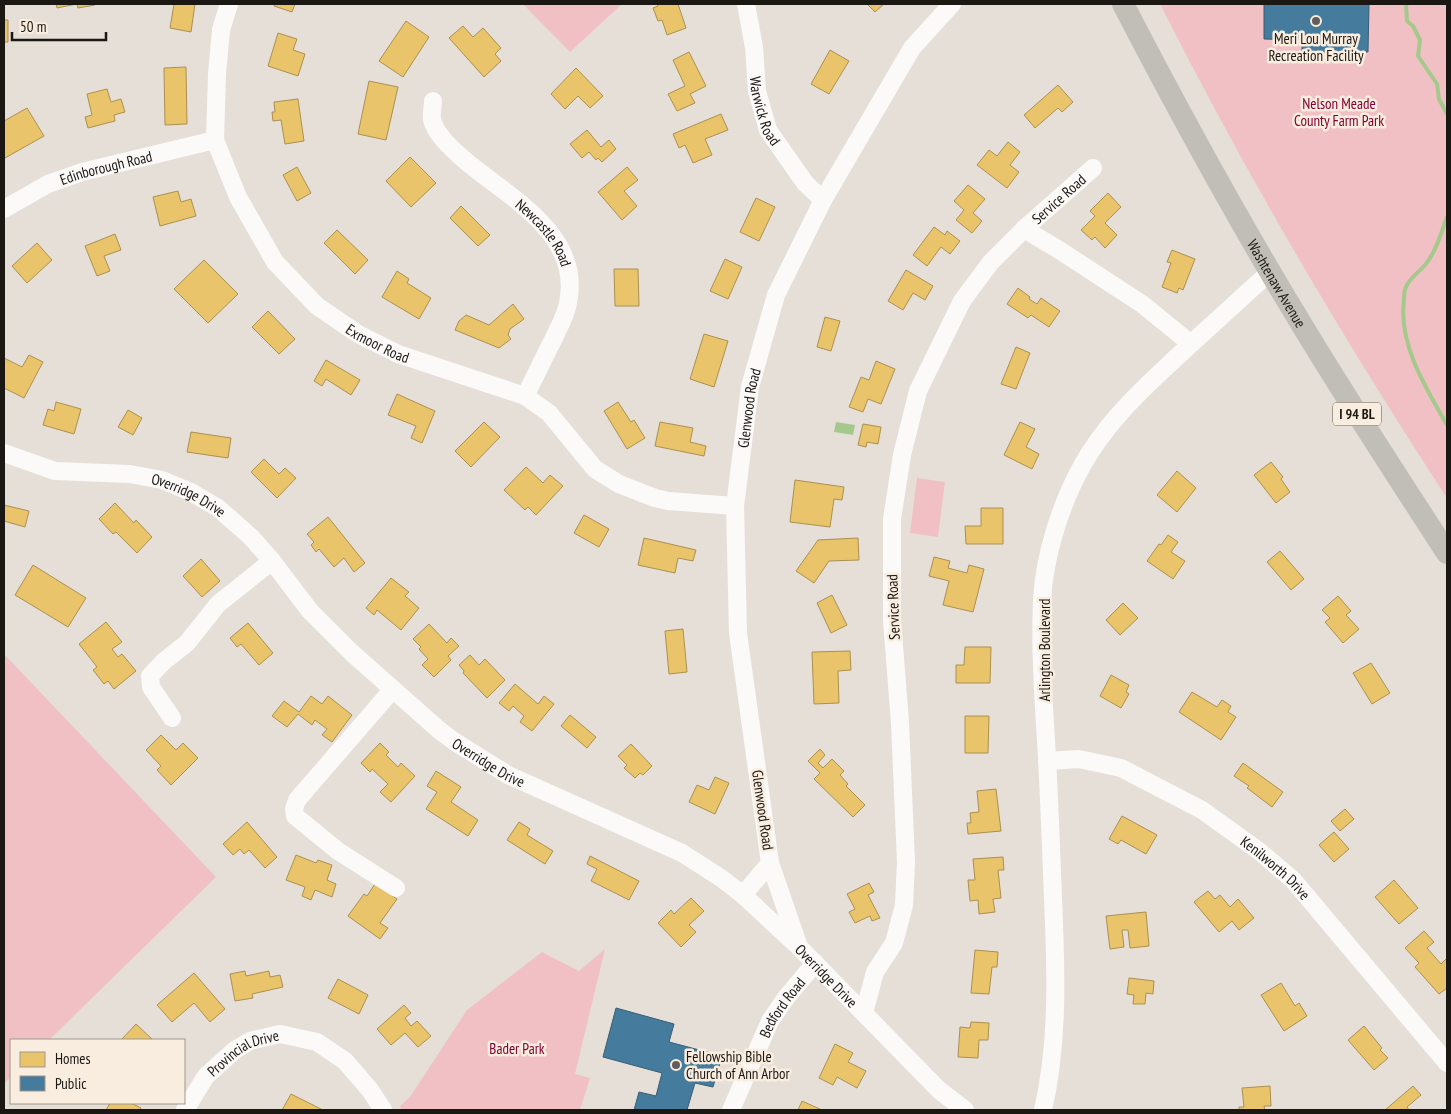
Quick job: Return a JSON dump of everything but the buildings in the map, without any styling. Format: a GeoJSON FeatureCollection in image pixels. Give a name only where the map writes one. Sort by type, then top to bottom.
{"type":"FeatureCollection","features":[{"type":"Feature","properties":{"kind":"main road","name":"Washtenaw Avenue"},"geometry":{"type":"LineString","coordinates":[[1123,4],[1181,114],[1270,272],[1340,388],[1447,553]]}},
{"type":"Feature","properties":{"kind":"street","name":"Exmoor Road"},"geometry":{"type":"LineString","coordinates":[[229,4],[220,38],[215,140],[238,197],[275,262],[318,306],[358,334],[398,354],[525,396],[549,413],[595,469],[619,484],[668,501],[735,506]]}},
{"type":"Feature","properties":{"kind":"street","name":"Warwick Road"},"geometry":{"type":"LineString","coordinates":[[746,4],[754,47],[757,91],[768,130],[805,182],[824,200]]}},
{"type":"Feature","properties":{"kind":"street","name":"Glenwood Road"},"geometry":{"type":"LineString","coordinates":[[800,948],[770,863],[738,633],[735,506],[750,387],[776,295],[824,200],[912,48],[952,4]]}},
{"type":"Feature","properties":{"kind":"street","name":"Newcastle Road"},"geometry":{"type":"LineString","coordinates":[[433,101],[431,118],[436,131],[471,166],[534,214],[551,232],[567,264],[569,282],[568,302],[562,320],[525,396]]}},
{"type":"Feature","properties":{"kind":"street","name":"Edinborough Road"},"geometry":{"type":"LineString","coordinates":[[4,208],[48,184],[82,172],[215,140]]}},
{"type":"Feature","properties":{"kind":"street","name":"Service Road"},"geometry":{"type":"LineString","coordinates":[[864,1013],[875,972],[894,943],[904,905],[906,862],[900,723],[892,620],[892,519],[902,455],[918,391],[962,302],[991,262],[1024,229],[1093,168]]}},
{"type":"Feature","properties":{"kind":"street","name":"Service Road"},"geometry":{"type":"LineString","coordinates":[[1024,229],[1142,304],[1190,344]]}},
{"type":"Feature","properties":{"kind":"street","name":"Arlington Boulevard"},"geometry":{"type":"LineString","coordinates":[[1043,1110],[1051,1057],[1055,1001],[1055,956],[1042,672],[1042,599],[1052,539],[1082,464],[1103,433],[1125,406],[1270,272]]}},
{"type":"Feature","properties":{"kind":"street","name":"Overridge Drive"},"geometry":{"type":"LineString","coordinates":[[4,453],[55,471],[130,474],[162,480],[191,492],[218,508],[251,538],[272,561],[310,611],[352,653],[447,736],[508,775],[682,853],[721,878],[743,895],[800,948],[939,1090],[965,1110]]}},
{"type":"Feature","properties":{"kind":"street"},"geometry":{"type":"LineString","coordinates":[[172,718],[151,687],[150,676],[163,662],[187,643],[218,604],[272,561]]}},
{"type":"Feature","properties":{"kind":"street"},"geometry":{"type":"LineString","coordinates":[[392,689],[297,800],[294,809],[295,816],[338,851],[396,888]]}},
{"type":"Feature","properties":{"kind":"street","name":"Kenilworth Drive"},"geometry":{"type":"LineString","coordinates":[[1047,761],[1079,760],[1122,768],[1202,810],[1259,851],[1293,880],[1447,1063]]}},
{"type":"Feature","properties":{"kind":"street","name":"Glenwood Road"},"geometry":{"type":"LineString","coordinates":[[743,895],[770,863]]}},
{"type":"Feature","properties":{"kind":"street","name":"Bedford Road"},"geometry":{"type":"LineString","coordinates":[[731,1110],[770,1021],[784,998],[814,963]]}},
{"type":"Feature","properties":{"kind":"street","name":"Provincial Drive"},"geometry":{"type":"LineString","coordinates":[[185,1110],[206,1076],[235,1050],[250,1041],[280,1034],[317,1042],[345,1062],[370,1090],[383,1110]]}},
{"type":"Feature","properties":{"kind":"green space"},"geometry":{"type":"Polygon","coordinates":[[[523,4],[622,4],[570,52],[523,4]]]}},
{"type":"Feature","properties":{"kind":"green space","name":"Nelson Meade County Farm Park"},"geometry":{"type":"Polygon","coordinates":[[[1160,4],[1447,4],[1447,498],[1333,317],[1226,131],[1160,4]]]}},
{"type":"Feature","properties":{"kind":"green space"},"geometry":{"type":"Polygon","coordinates":[[[917,478],[945,482],[938,537],[910,533],[917,478]]]}},
{"type":"Feature","properties":{"kind":"green space"},"geometry":{"type":"Polygon","coordinates":[[[4,654],[216,877],[50,1039],[10,1039],[10,1078],[4,1084],[4,654]]]}},
{"type":"Feature","properties":{"kind":"green space","name":"Bader Park"},"geometry":{"type":"Polygon","coordinates":[[[605,949],[575,1074],[590,1078],[580,1110],[402,1110],[400,1106],[410,1097],[467,1010],[542,952],[579,971],[605,949]]]}},
{"type":"Feature","properties":{"kind":"shaded area"},"geometry":{"type":"Polygon","coordinates":[[[836,422],[855,425],[853,435],[834,432],[836,422]]]}},
{"type":"Feature","properties":{"kind":"waterway"},"geometry":{"type":"LineString","coordinates":[[1406,4],[1407,21],[1413,26],[1420,40],[1418,56],[1437,84],[1439,99],[1447,114]]}},
{"type":"Feature","properties":{"kind":"waterway"},"geometry":{"type":"LineString","coordinates":[[1447,217],[1432,254],[1406,287],[1403,316],[1405,333],[1415,365],[1447,425]]}},
{"type":"Feature","properties":{"kind":"place","name":"Meri Lou Murray Recreation Facility"},"geometry":{"type":"Point","coordinates":[1316,21]}},
{"type":"Feature","properties":{"kind":"place","name":"Fellowship Bible Church of Ann Arbor"},"geometry":{"type":"Point","coordinates":[676,1065]}}]}
